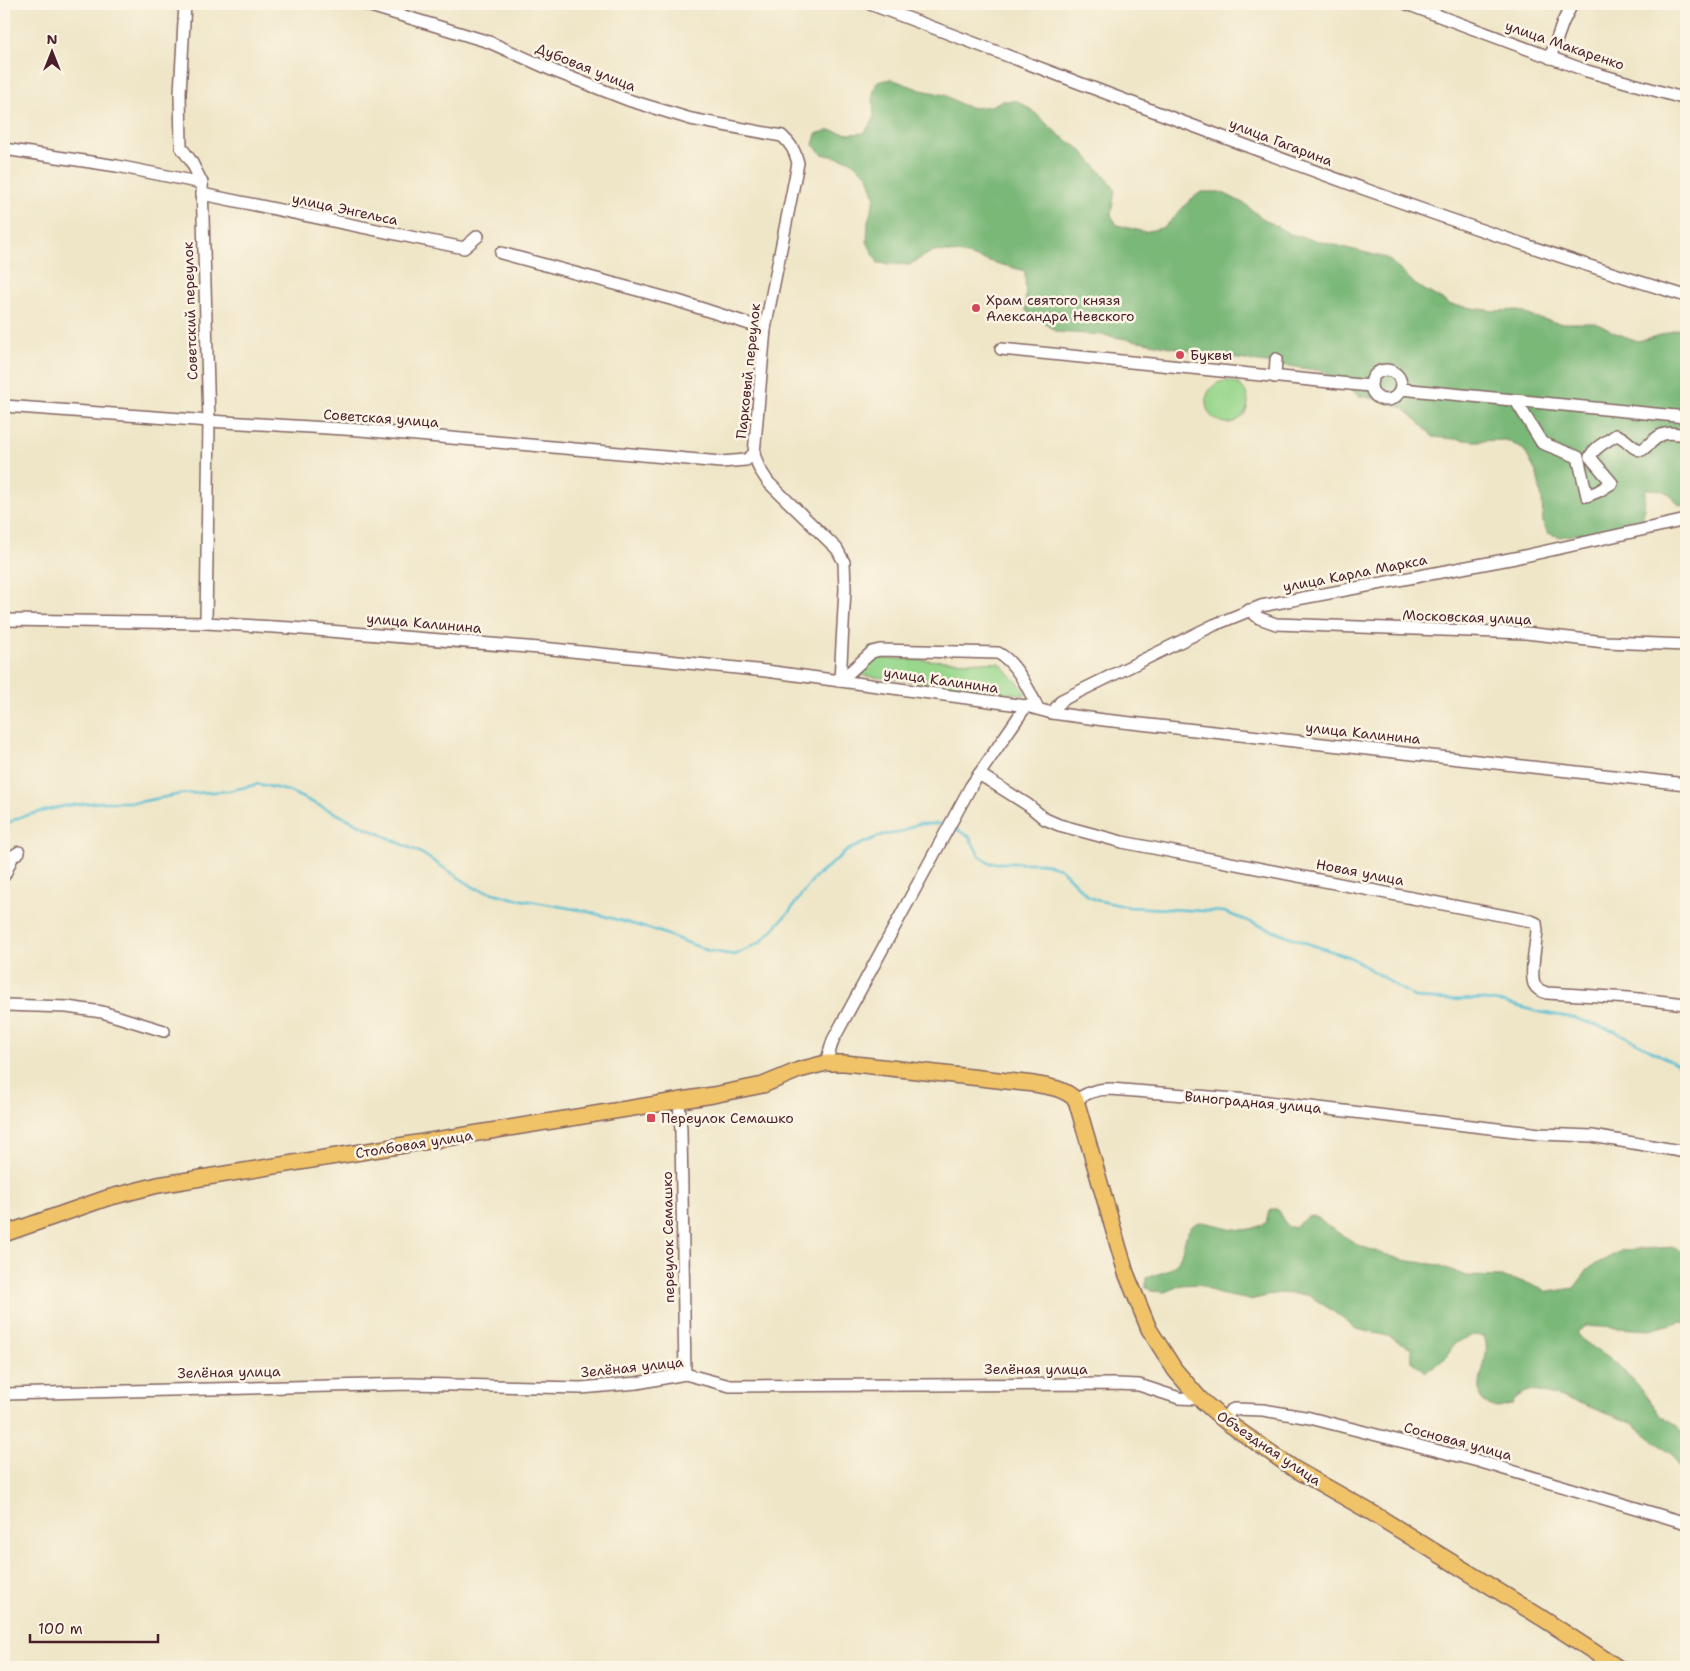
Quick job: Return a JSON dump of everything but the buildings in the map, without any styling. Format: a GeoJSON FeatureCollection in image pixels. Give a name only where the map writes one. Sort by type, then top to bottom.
{"type":"FeatureCollection","features":[{"type":"Feature","properties":{"kind":"main road"},"geometry":{"type":"LineString","coordinates":[[826,1063],[845,1063],[1034,1084],[1068,1092],[1076,1100]]}},
{"type":"Feature","properties":{"kind":"main road","name":"Столбовая улица"},"geometry":{"type":"LineString","coordinates":[[4,1234],[107,1198],[158,1184],[763,1086],[799,1070],[826,1063]]}},
{"type":"Feature","properties":{"kind":"main road","name":"Объездная улица"},"geometry":{"type":"LineString","coordinates":[[1076,1100],[1106,1211],[1132,1289],[1149,1329],[1175,1370],[1200,1399],[1226,1421],[1293,1468],[1374,1514],[1517,1602],[1617,1667]]}},
{"type":"Feature","properties":{"kind":"street","name":"Советский переулок"},"geometry":{"type":"LineString","coordinates":[[185,4],[180,93],[181,147],[191,161],[202,189],[209,421],[206,623]]}},
{"type":"Feature","properties":{"kind":"street","name":"Дубовая улица"},"geometry":{"type":"LineString","coordinates":[[364,4],[489,42],[554,71],[628,100],[690,118],[782,136],[795,152]]}},
{"type":"Feature","properties":{"kind":"street","name":"улица Гагарина"},"geometry":{"type":"LineString","coordinates":[[870,4],[1427,212],[1588,267],[1686,296]]}},
{"type":"Feature","properties":{"kind":"street","name":"улица Макаренко"},"geometry":{"type":"LineString","coordinates":[[1407,4],[1587,71],[1686,99]]}},
{"type":"Feature","properties":{"kind":"street"},"geometry":{"type":"LineString","coordinates":[[1550,58],[1563,22],[1572,4]]}},
{"type":"Feature","properties":{"kind":"street","name":"улица Энгельса"},"geometry":{"type":"LineString","coordinates":[[4,150],[117,166],[202,189],[464,248],[478,236]]}},
{"type":"Feature","properties":{"kind":"street","name":"Парковый переулок"},"geometry":{"type":"LineString","coordinates":[[795,152],[798,163],[765,329],[754,454],[759,468],[768,482],[837,549],[844,562],[846,589],[840,681]]}},
{"type":"Feature","properties":{"kind":"street"},"geometry":{"type":"LineString","coordinates":[[501,254],[678,301],[765,329]]}},
{"type":"Feature","properties":{"kind":"street"},"geometry":{"type":"LineString","coordinates":[[1001,348],[1154,369],[1230,376],[1275,377],[1370,386]]}},
{"type":"Feature","properties":{"kind":"street"},"geometry":{"type":"LineString","coordinates":[[1275,377],[1276,358]]}},
{"type":"Feature","properties":{"kind":"street"},"geometry":{"type":"LineString","coordinates":[[1383,370],[1391,371],[1397,375],[1401,382],[1401,389],[1394,399],[1383,401],[1377,399],[1372,393],[1371,379],[1376,373],[1383,370]]}},
{"type":"Feature","properties":{"kind":"street"},"geometry":{"type":"LineString","coordinates":[[1401,389],[1686,417]]}},
{"type":"Feature","properties":{"kind":"street"},"geometry":{"type":"LineString","coordinates":[[1516,401],[1542,443],[1578,457],[1587,496],[1612,483],[1590,457],[1591,453],[1606,441],[1616,435],[1623,437],[1633,448],[1642,450],[1662,434],[1667,432],[1679,434]]}},
{"type":"Feature","properties":{"kind":"street","name":"Советская улица"},"geometry":{"type":"LineString","coordinates":[[4,406],[360,430],[721,462],[746,460],[754,454]]}},
{"type":"Feature","properties":{"kind":"street","name":"улица Карла Маркса"},"geometry":{"type":"LineString","coordinates":[[1052,713],[1062,700],[1214,625],[1249,610],[1270,604],[1515,558],[1686,520]]}},
{"type":"Feature","properties":{"kind":"street","name":"Московская улица"},"geometry":{"type":"LineString","coordinates":[[1249,610],[1259,618],[1276,624],[1526,633],[1605,642],[1686,645]]}},
{"type":"Feature","properties":{"kind":"street","name":"улица Калинина"},"geometry":{"type":"LineString","coordinates":[[4,620],[206,623],[552,649],[766,671],[1032,708],[1052,713],[1104,720],[1686,784]]}},
{"type":"Feature","properties":{"kind":"street","name":"улица Калинина"},"geometry":{"type":"LineString","coordinates":[[840,681],[872,652],[880,650],[998,654],[1007,657],[1029,690],[1032,708]]}},
{"type":"Feature","properties":{"kind":"street"},"geometry":{"type":"LineString","coordinates":[[826,1063],[833,1040],[955,815],[979,774],[1032,708]]}},
{"type":"Feature","properties":{"kind":"street","name":"Новая улица"},"geometry":{"type":"LineString","coordinates":[[979,774],[1028,805],[1045,819],[1059,825],[1122,842],[1531,921],[1536,924],[1537,931],[1533,977],[1535,985],[1547,993],[1686,1004]]}},
{"type":"Feature","properties":{"kind":"street"},"geometry":{"type":"LineString","coordinates":[[4,876],[13,856],[19,852]]}},
{"type":"Feature","properties":{"kind":"street"},"geometry":{"type":"LineString","coordinates":[[4,1005],[67,1007],[102,1012],[164,1031]]}},
{"type":"Feature","properties":{"kind":"street","name":"Виноградная улица"},"geometry":{"type":"LineString","coordinates":[[1076,1100],[1086,1093],[1098,1089],[1110,1089],[1260,1101],[1540,1134],[1592,1136],[1686,1152]]}},
{"type":"Feature","properties":{"kind":"street","name":"переулок Семашко"},"geometry":{"type":"LineString","coordinates":[[679,1101],[686,1374]]}},
{"type":"Feature","properties":{"kind":"street","name":"Зелёная улица"},"geometry":{"type":"LineString","coordinates":[[4,1394],[411,1384],[581,1388],[637,1383],[686,1374],[730,1386],[1139,1385],[1179,1398],[1200,1399]]}},
{"type":"Feature","properties":{"kind":"street","name":"Сосновая улица"},"geometry":{"type":"LineString","coordinates":[[1226,1421],[1230,1411],[1234,1409],[1263,1410],[1310,1418],[1478,1460],[1686,1524]]}},
{"type":"Feature","properties":{"kind":"green space"},"geometry":{"type":"Polygon","coordinates":[[[891,79],[921,90],[945,95],[962,105],[974,108],[991,106],[1001,101],[1018,101],[1033,111],[1059,135],[1080,149],[1108,180],[1115,190],[1111,215],[1117,225],[1145,232],[1165,227],[1190,200],[1201,192],[1221,192],[1245,204],[1259,216],[1290,234],[1387,258],[1416,285],[1451,305],[1495,311],[1517,310],[1534,317],[1558,323],[1596,323],[1613,332],[1638,341],[1686,326],[1686,344],[1680,355],[1686,358],[1686,506],[1679,505],[1665,492],[1646,489],[1644,511],[1640,523],[1560,537],[1548,533],[1543,523],[1542,499],[1537,474],[1524,450],[1506,440],[1475,441],[1433,437],[1403,408],[1385,401],[1360,396],[1323,371],[1217,356],[1102,335],[1057,332],[1026,311],[1025,271],[959,253],[933,251],[909,265],[878,263],[867,242],[868,221],[875,198],[868,175],[849,160],[822,154],[813,145],[816,134],[829,130],[849,134],[864,133],[874,119],[873,94],[877,82],[891,79]]]}},
{"type":"Feature","properties":{"kind":"green space"},"geometry":{"type":"Polygon","coordinates":[[[1231,381],[1239,384],[1245,390],[1248,402],[1245,414],[1239,420],[1223,423],[1215,420],[1209,414],[1206,398],[1209,390],[1215,384],[1231,381]]]}},
{"type":"Feature","properties":{"kind":"green space"},"geometry":{"type":"Polygon","coordinates":[[[872,658],[1000,663],[1026,692],[1024,695],[859,675],[859,670],[872,658]]]}},
{"type":"Feature","properties":{"kind":"green space"},"geometry":{"type":"Polygon","coordinates":[[[1277,1209],[1289,1227],[1294,1227],[1308,1217],[1313,1216],[1360,1246],[1402,1260],[1439,1265],[1466,1276],[1501,1277],[1525,1282],[1548,1292],[1574,1288],[1590,1267],[1623,1250],[1675,1247],[1686,1256],[1686,1323],[1682,1321],[1650,1330],[1585,1326],[1576,1332],[1580,1338],[1621,1368],[1640,1388],[1660,1415],[1677,1426],[1686,1438],[1686,1472],[1682,1470],[1671,1454],[1632,1423],[1577,1402],[1531,1390],[1518,1396],[1511,1405],[1497,1408],[1483,1403],[1480,1395],[1480,1386],[1486,1353],[1484,1336],[1472,1335],[1454,1344],[1447,1357],[1425,1372],[1412,1361],[1411,1348],[1388,1336],[1356,1329],[1308,1295],[1280,1293],[1250,1300],[1219,1294],[1198,1284],[1182,1285],[1165,1292],[1151,1291],[1146,1287],[1146,1278],[1168,1270],[1178,1261],[1186,1236],[1193,1226],[1203,1222],[1236,1229],[1253,1228],[1266,1223],[1269,1211],[1277,1209]]]}},
{"type":"Feature","properties":{"kind":"waterway"},"geometry":{"type":"LineString","coordinates":[[4,825],[20,817],[64,806],[100,802],[139,802],[181,794],[228,791],[259,784],[288,791],[421,853],[475,888],[512,898],[586,911],[660,932],[709,951],[735,955],[761,942],[789,912],[814,878],[848,850],[882,835],[899,833],[917,824],[945,825]]}},
{"type":"Feature","properties":{"kind":"waterway"},"geometry":{"type":"LineString","coordinates":[[953,828],[969,836],[979,855],[989,863],[1041,863],[1060,868],[1088,896],[1096,900],[1129,907],[1224,912],[1309,944],[1350,957],[1416,998],[1478,999],[1506,1003],[1539,1012],[1574,1018],[1615,1031],[1686,1069]]}},
{"type":"Feature","properties":{"kind":"place","name":"Храм святого князя Александра Невского"},"geometry":{"type":"Point","coordinates":[976,308]}},
{"type":"Feature","properties":{"kind":"place","name":"Буквы"},"geometry":{"type":"Point","coordinates":[1180,355]}},
{"type":"Feature","properties":{"kind":"place","name":"Переулок Семашко"},"geometry":{"type":"Point","coordinates":[651,1118]}}]}
